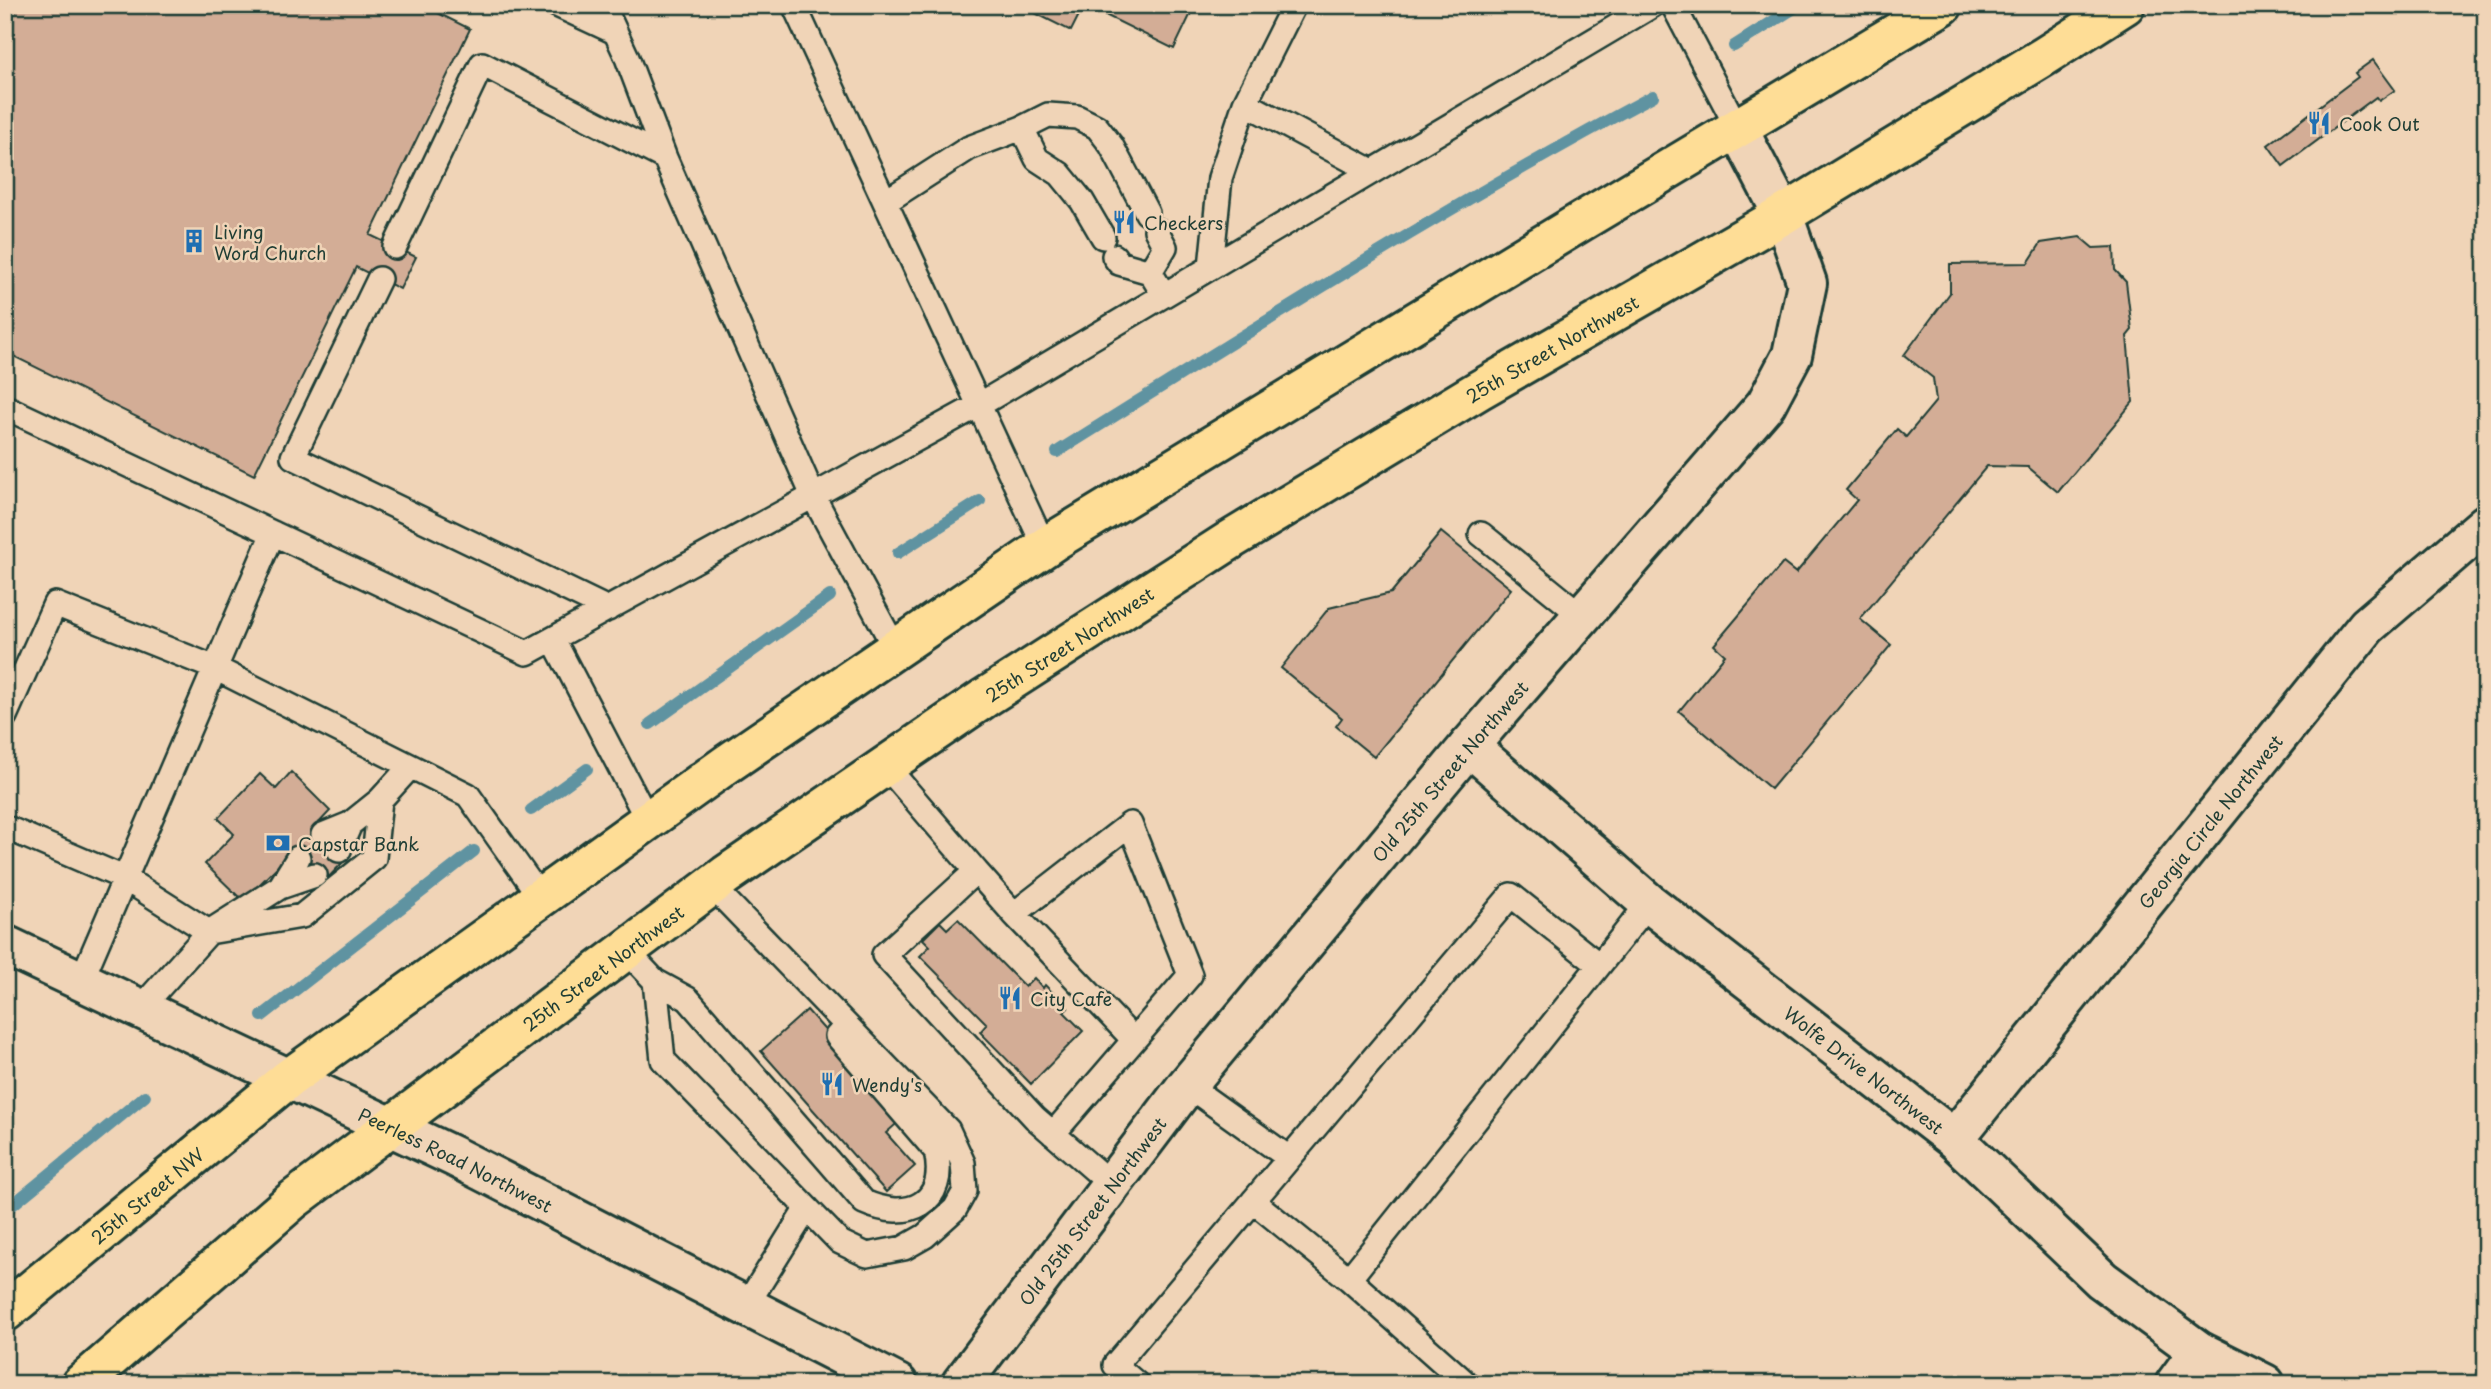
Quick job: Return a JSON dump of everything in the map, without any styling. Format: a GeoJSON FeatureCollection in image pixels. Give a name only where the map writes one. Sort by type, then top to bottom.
{"type":"FeatureCollection","features":[{"type":"Feature","properties":{"kind":"highway"},"geometry":{"type":"LineString","coordinates":[[288,1079],[727,764],[1045,548],[1737,127],[1943,5]]}},
{"type":"Feature","properties":{"kind":"highway","name":"25th Street Northwest"},"geometry":{"type":"LineString","coordinates":[[81,1384],[293,1200],[712,886],[986,697],[1232,539],[1479,390],[1783,215],[2125,5]]}},
{"type":"Feature","properties":{"kind":"highway","name":"25th Street NW"},"geometry":{"type":"LineString","coordinates":[[5,1312],[288,1079]]}},
{"type":"Feature","properties":{"kind":"street","name":"Old 25th Street Northwest"},"geometry":{"type":"LineString","coordinates":[[961,1384],[1187,1085],[1469,746],[1766,404],[1792,355],[1807,283],[1783,215],[1737,127]]}},
{"type":"Feature","properties":{"kind":"street","name":"Georgia Circle Northwest"},"geometry":{"type":"LineString","coordinates":[[1954,1139],[2367,626],[2486,524]]}},
{"type":"Feature","properties":{"kind":"street","name":"Wolfe Drive Northwest"},"geometry":{"type":"LineString","coordinates":[[1469,746],[1649,903],[1954,1139],[2102,1280],[2199,1351],[2265,1384]]}},
{"type":"Feature","properties":{"kind":"street","name":"Peerless Road Northwest"},"geometry":{"type":"LineString","coordinates":[[5,945],[455,1157],[898,1384]]}},
{"type":"Feature","properties":{"kind":"street"},"geometry":{"type":"LineString","coordinates":[[2175,1384],[2199,1351]]}},
{"type":"Feature","properties":{"kind":"lane"},"geometry":{"type":"LineString","coordinates":[[557,5],[615,32]]}},
{"type":"Feature","properties":{"kind":"lane"},"geometry":{"type":"LineString","coordinates":[[603,5],[665,158],[813,496],[896,649]]}},
{"type":"Feature","properties":{"kind":"lane"},"geometry":{"type":"LineString","coordinates":[[794,5],[1045,548]]}},
{"type":"Feature","properties":{"kind":"lane"},"geometry":{"type":"LineString","coordinates":[[1211,267],[1220,178],[1244,103],[1293,5]]}},
{"type":"Feature","properties":{"kind":"lane"},"geometry":{"type":"LineString","coordinates":[[5,407],[527,653],[979,405],[1653,5]]}},
{"type":"Feature","properties":{"kind":"lane"},"geometry":{"type":"LineString","coordinates":[[1673,5],[1737,127]]}},
{"type":"Feature","properties":{"kind":"lane"},"geometry":{"type":"LineString","coordinates":[[395,247],[482,64],[665,158]]}},
{"type":"Feature","properties":{"kind":"lane"},"geometry":{"type":"LineString","coordinates":[[1244,103],[1372,172]]}},
{"type":"Feature","properties":{"kind":"lane"},"geometry":{"type":"LineString","coordinates":[[885,202],[969,148],[1048,115],[1077,117],[1097,127],[1111,145],[1165,247],[1150,272]]}},
{"type":"Feature","properties":{"kind":"lane"},"geometry":{"type":"LineString","coordinates":[[1022,128],[1037,159],[1060,174],[1082,201],[1119,263],[1150,272],[1164,295]]}},
{"type":"Feature","properties":{"kind":"lane"},"geometry":{"type":"LineString","coordinates":[[379,279],[293,457],[608,609]]}},
{"type":"Feature","properties":{"kind":"lane"},"geometry":{"type":"LineString","coordinates":[[80,981],[273,534]]}},
{"type":"Feature","properties":{"kind":"lane"},"geometry":{"type":"LineString","coordinates":[[1481,534],[1582,616]]}},
{"type":"Feature","properties":{"kind":"lane"},"geometry":{"type":"LineString","coordinates":[[5,716],[55,604],[215,668],[468,796],[541,898]]}},
{"type":"Feature","properties":{"kind":"lane"},"geometry":{"type":"LineString","coordinates":[[554,639],[648,821]]}},
{"type":"Feature","properties":{"kind":"lane"},"geometry":{"type":"LineString","coordinates":[[886,766],[1014,914],[1134,1040]]}},
{"type":"Feature","properties":{"kind":"lane"},"geometry":{"type":"LineString","coordinates":[[331,843],[380,800],[410,767]]}},
{"type":"Feature","properties":{"kind":"lane"},"geometry":{"type":"LineString","coordinates":[[5,827],[124,878],[209,932],[302,916],[374,858],[380,800]]}},
{"type":"Feature","properties":{"kind":"lane"},"geometry":{"type":"LineString","coordinates":[[1014,914],[1130,824],[1191,975],[1053,1134]]}},
{"type":"Feature","properties":{"kind":"lane"},"geometry":{"type":"LineString","coordinates":[[280,887],[298,858]]}},
{"type":"Feature","properties":{"kind":"lane"},"geometry":{"type":"LineString","coordinates":[[976,871],[884,955],[1035,1118],[1112,1185]]}},
{"type":"Feature","properties":{"kind":"lane"},"geometry":{"type":"LineString","coordinates":[[140,1009],[209,932],[280,887],[315,875]]}},
{"type":"Feature","properties":{"kind":"lane"},"geometry":{"type":"LineString","coordinates":[[655,981],[663,1060],[841,1242],[867,1255],[904,1248],[925,1236],[955,1209],[965,1191],[963,1163],[948,1130],[712,886]]}},
{"type":"Feature","properties":{"kind":"lane"},"geometry":{"type":"LineString","coordinates":[[1137,1384],[1115,1365],[1511,895],[1599,965]]}},
{"type":"Feature","properties":{"kind":"lane"},"geometry":{"type":"LineString","coordinates":[[1349,1279],[1649,903]]}},
{"type":"Feature","properties":{"kind":"lane"},"geometry":{"type":"LineString","coordinates":[[626,950],[655,981],[688,999],[864,1202],[882,1210],[900,1211],[921,1204],[934,1191],[941,1171],[936,1151],[826,1023],[820,997]]}},
{"type":"Feature","properties":{"kind":"lane"},"geometry":{"type":"LineString","coordinates":[[1187,1085],[1289,1158]]}},
{"type":"Feature","properties":{"kind":"lane"},"geometry":{"type":"LineString","coordinates":[[1253,1201],[1349,1279],[1467,1384]]}},
{"type":"Feature","properties":{"kind":"lane"},"geometry":{"type":"LineString","coordinates":[[746,1306],[807,1208]]}},
{"type":"Feature","properties":{"kind":"building","name":"Living Word Church"},"geometry":{"type":"Polygon","coordinates":[[[18,5],[422,5],[470,29],[370,235],[416,257],[400,289],[356,267],[254,475],[5,352],[5,31],[18,5]]]}},
{"type":"Feature","properties":{"kind":"building"},"geometry":{"type":"Polygon","coordinates":[[[1019,5],[1084,5],[1071,31],[1019,5]]]}},
{"type":"Feature","properties":{"kind":"building"},"geometry":{"type":"Polygon","coordinates":[[[1085,5],[1195,5],[1174,49],[1085,5]]]}},
{"type":"Feature","properties":{"kind":"building","name":"Cook Out"},"geometry":{"type":"Polygon","coordinates":[[[2373,60],[2395,90],[2379,101],[2376,97],[2283,166],[2268,145],[2358,77],[2355,73],[2373,60]]]}},
{"type":"Feature","properties":{"kind":"building"},"geometry":{"type":"Polygon","coordinates":[[[2080,237],[2093,248],[2114,247],[2115,270],[2126,282],[2132,330],[2127,336],[2133,402],[2058,492],[2028,467],[1987,466],[1860,619],[1891,645],[1771,789],[1679,711],[1725,655],[1714,645],[1783,563],[1796,573],[1857,500],[1846,490],[1897,429],[1906,437],[1936,401],[1933,378],[1904,355],[1950,293],[1950,264],[2028,263],[2041,243],[2080,237]]]}},
{"type":"Feature","properties":{"kind":"building"},"geometry":{"type":"Polygon","coordinates":[[[1441,532],[1511,589],[1374,757],[1336,726],[1342,718],[1281,668],[1329,608],[1391,593],[1441,532]]]}},
{"type":"Feature","properties":{"kind":"building","name":"Capstar Bank"},"geometry":{"type":"Polygon","coordinates":[[[291,772],[330,811],[315,827],[347,858],[323,883],[292,852],[243,901],[205,864],[234,834],[218,818],[260,774],[276,789],[291,772]]]}},
{"type":"Feature","properties":{"kind":"building","name":"City Cafe"},"geometry":{"type":"Polygon","coordinates":[[[958,919],[1025,987],[1034,978],[1043,988],[1045,985],[1068,1008],[1064,1012],[1083,1031],[1031,1084],[980,1032],[987,1024],[920,956],[930,946],[923,939],[940,922],[947,929],[958,919]]]}},
{"type":"Feature","properties":{"kind":"building","name":"Wendy's"},"geometry":{"type":"Polygon","coordinates":[[[807,1010],[903,1118],[886,1133],[915,1166],[886,1192],[761,1051],[807,1010]]]}},
{"type":"Feature","properties":{"kind":"waterway"},"geometry":{"type":"LineString","coordinates":[[1734,46],[1799,5]]}},
{"type":"Feature","properties":{"kind":"waterway"},"geometry":{"type":"LineString","coordinates":[[1057,452],[1426,224],[1653,96]]}},
{"type":"Feature","properties":{"kind":"waterway"},"geometry":{"type":"LineString","coordinates":[[898,553],[980,501]]}},
{"type":"Feature","properties":{"kind":"waterway"},"geometry":{"type":"LineString","coordinates":[[650,724],[830,596]]}},
{"type":"Feature","properties":{"kind":"waterway"},"geometry":{"type":"LineString","coordinates":[[531,810],[587,769]]}},
{"type":"Feature","properties":{"kind":"waterway"},"geometry":{"type":"LineString","coordinates":[[262,1016],[474,851]]}},
{"type":"Feature","properties":{"kind":"waterway"},"geometry":{"type":"LineString","coordinates":[[5,1211],[145,1096]]}},
{"type":"Feature","properties":{"kind":"place","name":"Cook Out"},"geometry":{"type":"Point","coordinates":[2319,123]}},
{"type":"Feature","properties":{"kind":"place","name":"Checkers"},"geometry":{"type":"Point","coordinates":[1124,222]}},
{"type":"Feature","properties":{"kind":"place","name":"Living Word Church"},"geometry":{"type":"Point","coordinates":[194,241]}},
{"type":"Feature","properties":{"kind":"place","name":"Capstar Bank"},"geometry":{"type":"Point","coordinates":[278,843]}},
{"type":"Feature","properties":{"kind":"place","name":"City Cafe"},"geometry":{"type":"Point","coordinates":[1010,998]}},
{"type":"Feature","properties":{"kind":"place","name":"Wendy's"},"geometry":{"type":"Point","coordinates":[832,1084]}}]}
